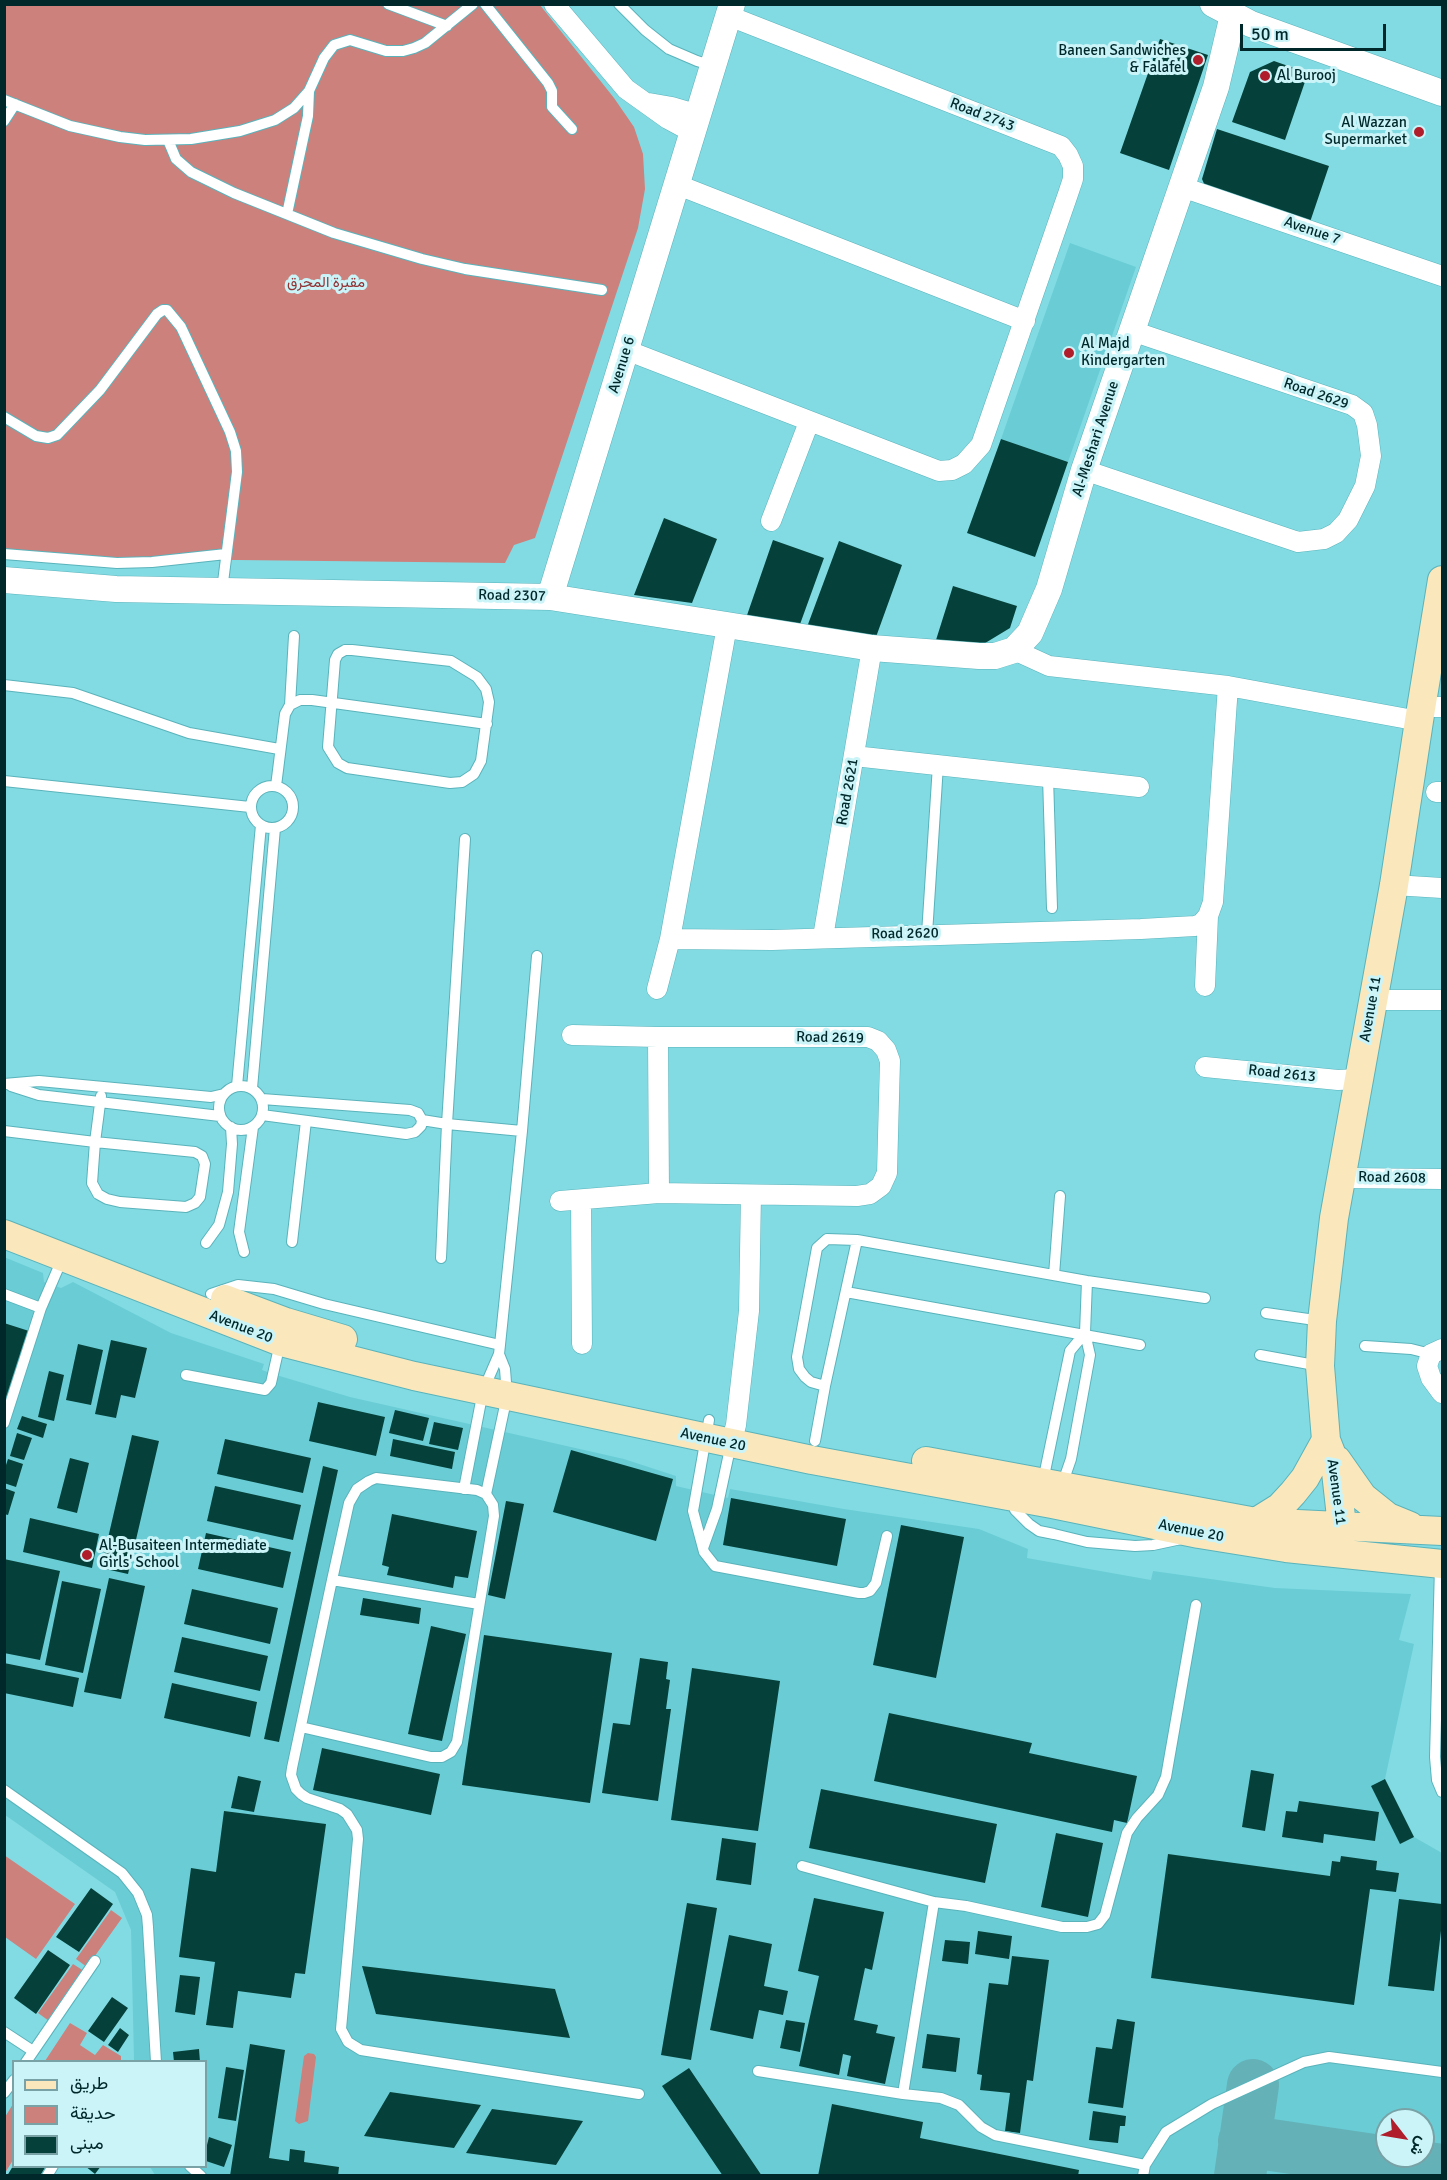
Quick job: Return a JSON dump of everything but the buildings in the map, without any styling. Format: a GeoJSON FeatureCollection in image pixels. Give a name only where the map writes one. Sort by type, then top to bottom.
{"type":"FeatureCollection","features":[{"type":"Feature","properties":{"kind":"main road","name":"Avenue 11"},"geometry":{"type":"LineString","coordinates":[[1336,1541],[1320,1468],[1326,1440],[1320,1366],[1322,1321],[1334,1218],[1372,1000],[1427,712],[1443,580]]}},
{"type":"Feature","properties":{"kind":"main road","name":"Avenue 20"},"geometry":{"type":"LineString","coordinates":[[4,1216],[286,1322],[417,1360],[497,1373],[720,1432],[1012,1497],[1052,1490],[1199,1534],[1336,1541],[1432,1531]]}},
{"type":"Feature","properties":{"kind":"main road","name":"Avenue 20"},"geometry":{"type":"LineString","coordinates":[[4,1234],[281,1342],[373,1366],[497,1373]]}},
{"type":"Feature","properties":{"kind":"main road"},"geometry":{"type":"LineString","coordinates":[[1256,1522],[1280,1507],[1293,1493],[1305,1478],[1326,1440]]}},
{"type":"Feature","properties":{"kind":"main road"},"geometry":{"type":"LineString","coordinates":[[1326,1440],[1347,1476],[1363,1497],[1388,1517],[1432,1531]]}},
{"type":"Feature","properties":{"kind":"main road","name":"Avenue 20"},"geometry":{"type":"LineString","coordinates":[[813,1451],[1256,1522],[1441,1564]]}},
{"type":"Feature","properties":{"kind":"street"},"geometry":{"type":"LineString","coordinates":[[554,4],[617,81],[668,119],[697,124]]}},
{"type":"Feature","properties":{"kind":"street","name":"Avenue 6"},"geometry":{"type":"LineString","coordinates":[[550,597],[697,124],[730,10]]}},
{"type":"Feature","properties":{"kind":"street","name":"Road 2743"},"geometry":{"type":"LineString","coordinates":[[626,350],[939,471],[952,470],[964,464],[981,445],[1073,179],[1073,166],[1061,146],[730,10]]}},
{"type":"Feature","properties":{"kind":"street"},"geometry":{"type":"LineString","coordinates":[[1226,11],[1443,93]]}},
{"type":"Feature","properties":{"kind":"street","name":"Al-Meshari Avenue"},"geometry":{"type":"LineString","coordinates":[[1014,650],[1030,633],[1049,589],[1084,470],[1216,87],[1226,11]]}},
{"type":"Feature","properties":{"kind":"street"},"geometry":{"type":"LineString","coordinates":[[678,185],[1024,321]]}},
{"type":"Feature","properties":{"kind":"street","name":"Avenue 7"},"geometry":{"type":"LineString","coordinates":[[1182,187],[1442,276]]}},
{"type":"Feature","properties":{"kind":"street","name":"Road 2629"},"geometry":{"type":"LineString","coordinates":[[1084,470],[1298,542],[1324,539],[1336,533],[1348,520],[1365,486],[1371,456],[1367,425],[1363,413],[1352,405],[1132,331]]}},
{"type":"Feature","properties":{"kind":"street"},"geometry":{"type":"LineString","coordinates":[[771,521],[809,422]]}},
{"type":"Feature","properties":{"kind":"street","name":"Road 2307"},"geometry":{"type":"LineString","coordinates":[[4,580],[116,589],[550,597],[872,648],[979,657],[995,656],[1014,650]]}},
{"type":"Feature","properties":{"kind":"street"},"geometry":{"type":"LineString","coordinates":[[657,990],[670,939],[727,626]]}},
{"type":"Feature","properties":{"kind":"street","name":"Road 2621"},"geometry":{"type":"LineString","coordinates":[[823,937],[872,648]]}},
{"type":"Feature","properties":{"kind":"street"},"geometry":{"type":"LineString","coordinates":[[1014,650],[1049,666],[1427,712]]}},
{"type":"Feature","properties":{"kind":"street"},"geometry":{"type":"LineString","coordinates":[[1204,986],[1208,916],[1213,902],[1228,686]]}},
{"type":"Feature","properties":{"kind":"street"},"geometry":{"type":"LineString","coordinates":[[854,756],[1139,787]]}},
{"type":"Feature","properties":{"kind":"street"},"geometry":{"type":"LineString","coordinates":[[1394,885],[1443,888]]}},
{"type":"Feature","properties":{"kind":"street","name":"Road 2620"},"geometry":{"type":"LineString","coordinates":[[670,939],[772,940],[1141,929],[1195,926],[1201,924],[1208,916]]}},
{"type":"Feature","properties":{"kind":"street"},"geometry":{"type":"LineString","coordinates":[[1372,1000],[1443,1000]]}},
{"type":"Feature","properties":{"kind":"street","name":"Road 2619"},"geometry":{"type":"LineString","coordinates":[[560,1201],[660,1193],[857,1196],[870,1194],[881,1186],[888,1173],[890,1061],[886,1050],[878,1041],[868,1036],[572,1035]]}},
{"type":"Feature","properties":{"kind":"street"},"geometry":{"type":"LineString","coordinates":[[658,1037],[660,1193]]}},
{"type":"Feature","properties":{"kind":"street","name":"Road 2613"},"geometry":{"type":"LineString","coordinates":[[1205,1067],[1338,1080],[1358,1079]]}},
{"type":"Feature","properties":{"kind":"street","name":"Road 2608"},"geometry":{"type":"LineString","coordinates":[[1341,1178],[1443,1179]]}},
{"type":"Feature","properties":{"kind":"street"},"geometry":{"type":"LineString","coordinates":[[720,1432],[749,1311],[751,1195]]}},
{"type":"Feature","properties":{"kind":"street"},"geometry":{"type":"LineString","coordinates":[[581,1200],[582,1344]]}},
{"type":"Feature","properties":{"kind":"street"},"geometry":{"type":"LineString","coordinates":[[1437,1352],[1428,1360],[1428,1372],[1443,1393]]}},
{"type":"Feature","properties":{"kind":"lane"},"geometry":{"type":"LineString","coordinates":[[388,4],[447,26]]}},
{"type":"Feature","properties":{"kind":"lane"},"geometry":{"type":"LineString","coordinates":[[4,121],[10,102],[69,126],[120,137],[168,140],[214,136],[265,124],[294,108],[309,91],[324,58],[334,45],[350,40],[386,51],[403,51],[425,44],[473,4]]}},
{"type":"Feature","properties":{"kind":"lane"},"geometry":{"type":"LineString","coordinates":[[485,4],[548,83],[552,91],[552,107],[572,129]]}},
{"type":"Feature","properties":{"kind":"lane"},"geometry":{"type":"LineString","coordinates":[[619,4],[656,40],[683,56],[714,66]]}},
{"type":"Feature","properties":{"kind":"lane"},"geometry":{"type":"LineString","coordinates":[[287,214],[308,116],[309,91]]}},
{"type":"Feature","properties":{"kind":"lane"},"geometry":{"type":"LineString","coordinates":[[168,140],[176,159],[191,172],[234,194],[357,240],[422,260],[465,269],[602,290]]}},
{"type":"Feature","properties":{"kind":"lane"},"geometry":{"type":"LineString","coordinates":[[4,417],[36,436],[48,438],[57,435],[100,390],[157,314],[167,310],[181,327],[234,441],[237,472],[222,591]]}},
{"type":"Feature","properties":{"kind":"lane"},"geometry":{"type":"LineString","coordinates":[[4,554],[117,563],[152,562],[226,554]]}},
{"type":"Feature","properties":{"kind":"lane"},"geometry":{"type":"LineString","coordinates":[[276,786],[285,714],[290,705],[294,636]]}},
{"type":"Feature","properties":{"kind":"lane"},"geometry":{"type":"LineString","coordinates":[[345,650],[451,661],[477,677],[486,689],[489,702],[481,761],[474,774],[462,782],[450,783],[347,768],[338,763],[328,747],[331,703],[335,660],[338,654],[345,650]]}},
{"type":"Feature","properties":{"kind":"lane"},"geometry":{"type":"LineString","coordinates":[[4,685],[73,693],[189,733],[279,749]]}},
{"type":"Feature","properties":{"kind":"lane"},"geometry":{"type":"LineString","coordinates":[[290,705],[300,700],[487,724]]}},
{"type":"Feature","properties":{"kind":"lane"},"geometry":{"type":"LineString","coordinates":[[927,934],[938,765]]}},
{"type":"Feature","properties":{"kind":"lane"},"geometry":{"type":"LineString","coordinates":[[1048,777],[1052,908]]}},
{"type":"Feature","properties":{"kind":"lane"},"geometry":{"type":"LineString","coordinates":[[4,781],[250,807]]}},
{"type":"Feature","properties":{"kind":"lane"},"geometry":{"type":"LineString","coordinates":[[268,786],[276,786],[288,793],[293,807],[288,821],[275,828],[261,825],[255,820],[250,807],[256,793],[268,786]]}},
{"type":"Feature","properties":{"kind":"lane"},"geometry":{"type":"LineString","coordinates":[[237,1086],[261,825]]}},
{"type":"Feature","properties":{"kind":"lane"},"geometry":{"type":"LineString","coordinates":[[252,1088],[275,828]]}},
{"type":"Feature","properties":{"kind":"lane"},"geometry":{"type":"LineString","coordinates":[[441,1258],[465,839]]}},
{"type":"Feature","properties":{"kind":"lane"},"geometry":{"type":"LineString","coordinates":[[486,1494],[537,956]]}},
{"type":"Feature","properties":{"kind":"lane"},"geometry":{"type":"LineString","coordinates":[[4,1084],[39,1081],[211,1097],[224,1094],[237,1086],[252,1088],[262,1099],[262,1115],[253,1127],[239,1232],[244,1252]]}},
{"type":"Feature","properties":{"kind":"lane"},"geometry":{"type":"LineString","coordinates":[[4,1084],[39,1095],[220,1116],[231,1128],[238,1130],[253,1127]]}},
{"type":"Feature","properties":{"kind":"lane"},"geometry":{"type":"LineString","coordinates":[[4,1131],[95,1142],[195,1152],[202,1156],[205,1164],[200,1197],[195,1203],[186,1207],[120,1202],[98,1194],[92,1183],[95,1142],[102,1087]]}},
{"type":"Feature","properties":{"kind":"lane"},"geometry":{"type":"LineString","coordinates":[[220,1116],[220,1101],[224,1094]]}},
{"type":"Feature","properties":{"kind":"lane"},"geometry":{"type":"LineString","coordinates":[[262,1099],[410,1110],[418,1113],[422,1120],[421,1126],[415,1132],[406,1134],[262,1115]]}},
{"type":"Feature","properties":{"kind":"lane"},"geometry":{"type":"LineString","coordinates":[[422,1120],[522,1131]]}},
{"type":"Feature","properties":{"kind":"lane"},"geometry":{"type":"LineString","coordinates":[[292,1242],[306,1121]]}},
{"type":"Feature","properties":{"kind":"lane"},"geometry":{"type":"LineString","coordinates":[[206,1243],[219,1225],[228,1192],[231,1128]]}},
{"type":"Feature","properties":{"kind":"lane"},"geometry":{"type":"LineString","coordinates":[[1054,1275],[1060,1196]]}},
{"type":"Feature","properties":{"kind":"lane"},"geometry":{"type":"LineString","coordinates":[[825,1386],[805,1377],[799,1369],[797,1358],[817,1248],[827,1239],[857,1240],[1087,1281],[1205,1298]]}},
{"type":"Feature","properties":{"kind":"lane"},"geometry":{"type":"LineString","coordinates":[[813,1451],[857,1240]]}},
{"type":"Feature","properties":{"kind":"lane"},"geometry":{"type":"LineString","coordinates":[[4,1423],[41,1308],[63,1257]]}},
{"type":"Feature","properties":{"kind":"lane"},"geometry":{"type":"LineString","coordinates":[[1052,1490],[1071,1460],[1090,1355],[1085,1333],[1087,1281]]}},
{"type":"Feature","properties":{"kind":"lane"},"geometry":{"type":"LineString","coordinates":[[846,1292],[1085,1333],[1140,1345]]}},
{"type":"Feature","properties":{"kind":"lane"},"geometry":{"type":"LineString","coordinates":[[4,1294],[41,1308]]}},
{"type":"Feature","properties":{"kind":"lane"},"geometry":{"type":"LineString","coordinates":[[1266,1313],[1322,1321]]}},
{"type":"Feature","properties":{"kind":"lane"},"geometry":{"type":"LineString","coordinates":[[1052,1490],[1070,1351],[1085,1333]]}},
{"type":"Feature","properties":{"kind":"lane"},"geometry":{"type":"LineString","coordinates":[[186,1375],[265,1390],[271,1383],[281,1342]]}},
{"type":"Feature","properties":{"kind":"lane"},"geometry":{"type":"LineString","coordinates":[[1365,1346],[1437,1352]]}},
{"type":"Feature","properties":{"kind":"lane"},"geometry":{"type":"LineString","coordinates":[[1260,1355],[1320,1366]]}},
{"type":"Feature","properties":{"kind":"lane"},"geometry":{"type":"LineString","coordinates":[[464,1489],[497,1373]]}},
{"type":"Feature","properties":{"kind":"lane"},"geometry":{"type":"LineString","coordinates":[[720,1432],[693,1511],[710,1562],[720,1568],[859,1593],[870,1591],[876,1583],[887,1536]]}},
{"type":"Feature","properties":{"kind":"lane"},"geometry":{"type":"LineString","coordinates":[[704,1548],[717,1509],[720,1432]]}},
{"type":"Feature","properties":{"kind":"lane"},"geometry":{"type":"LineString","coordinates":[[301,1727],[436,1758],[447,1755],[455,1748],[494,1510],[486,1494],[477,1490],[384,1478],[369,1480],[362,1484],[352,1496],[350,1503],[332,1580],[292,1768],[291,1775],[296,1789],[307,1798],[340,1809],[347,1814],[357,1830],[341,2029],[348,2042],[354,2047],[368,2051],[639,2094]]}},
{"type":"Feature","properties":{"kind":"lane"},"geometry":{"type":"LineString","coordinates":[[1012,1497],[1015,1510],[1039,1531],[1087,1542],[1135,1546],[1170,1542],[1199,1534]]}},
{"type":"Feature","properties":{"kind":"lane"},"geometry":{"type":"LineString","coordinates":[[1441,1564],[1439,1757],[1435,1768],[1442,1791]]}},
{"type":"Feature","properties":{"kind":"lane"},"geometry":{"type":"LineString","coordinates":[[332,1580],[479,1604]]}},
{"type":"Feature","properties":{"kind":"lane"},"geometry":{"type":"LineString","coordinates":[[802,1866],[934,1902],[966,1906],[1062,1928],[1093,1926],[1105,1915],[1127,1833],[1158,1795],[1166,1777],[1196,1605]]}},
{"type":"Feature","properties":{"kind":"lane"},"geometry":{"type":"LineString","coordinates":[[4,1790],[122,1874],[138,1893],[147,1915],[156,2060]]}},
{"type":"Feature","properties":{"kind":"lane"},"geometry":{"type":"LineString","coordinates":[[903,2094],[934,1902]]}},
{"type":"Feature","properties":{"kind":"lane"},"geometry":{"type":"LineString","coordinates":[[27,2060],[95,1961]]}},
{"type":"Feature","properties":{"kind":"lane"},"geometry":{"type":"LineString","coordinates":[[4,2032],[33,2051]]}},
{"type":"Feature","properties":{"kind":"lane"},"geometry":{"type":"LineString","coordinates":[[758,2071],[950,2100],[968,2112],[981,2127],[995,2135],[1144,2170],[1166,2132],[1183,2120],[1212,2104],[1304,2062],[1329,2057],[1443,2072]]}},
{"type":"Feature","properties":{"kind":"shaded area","name":"Al Majd Kindergarten"},"geometry":{"type":"Polygon","coordinates":[[[1070,243],[1136,267],[1068,462],[1001,439],[1070,243]]]}},
{"type":"Feature","properties":{"kind":"shaded area"},"geometry":{"type":"Polygon","coordinates":[[[4,1257],[43,1273],[44,1282],[61,1288],[73,1282],[171,1333],[264,1364],[262,1370],[273,1374],[350,1397],[624,1459],[676,1476],[676,1486],[728,1498],[730,1489],[979,1529],[1028,1549],[1027,1558],[1151,1580],[1153,1571],[1275,1588],[1411,1594],[1399,1640],[1414,1644],[1385,1779],[1414,1837],[1442,1853],[1442,2175],[155,2175],[151,2168],[207,2168],[207,2060],[134,2060],[131,1930],[115,1892],[5,1815],[4,1257]]]}},
{"type":"Feature","properties":{"kind":"green space","name":"مقبرة المحرق"},"geometry":{"type":"Polygon","coordinates":[[[4,5],[540,5],[614,98],[634,127],[643,154],[645,189],[638,228],[535,538],[514,545],[505,563],[57,558],[5,553],[4,5]]]}},
{"type":"Feature","properties":{"kind":"green space"},"geometry":{"type":"Polygon","coordinates":[[[4,1855],[75,1904],[36,1959],[5,1937],[4,1855]]]}},
{"type":"Feature","properties":{"kind":"green space"},"geometry":{"type":"Polygon","coordinates":[[[111,1910],[122,1918],[87,1967],[76,1959],[111,1910]]]}},
{"type":"Feature","properties":{"kind":"green space"},"geometry":{"type":"Polygon","coordinates":[[[73,1964],[84,1971],[49,2021],[38,2013],[73,1964]]]}},
{"type":"Feature","properties":{"kind":"green space"},"geometry":{"type":"Polygon","coordinates":[[[70,2023],[87,2033],[80,2045],[95,2055],[103,2045],[121,2056],[121,2060],[46,2060],[70,2023]]]}},
{"type":"Feature","properties":{"kind":"green space"},"geometry":{"type":"Polygon","coordinates":[[[308,2053],[316,2057],[308,2121],[299,2124],[295,2121],[304,2056],[308,2053]]]}},
{"type":"Feature","properties":{"kind":"green space"},"geometry":{"type":"Polygon","coordinates":[[[12,2106],[12,2162],[5,2173],[5,2117],[12,2106]]]}},
{"type":"Feature","properties":{"kind":"taxiway"},"geometry":{"type":"LineString","coordinates":[[1240,2176],[1253,2085]]}},
{"type":"Feature","properties":{"kind":"taxiway"},"geometry":{"type":"LineString","coordinates":[[1244,2141],[1442,2170]]}},
{"type":"Feature","properties":{"kind":"place","name":"Baneen Sandwiches & Falafel"},"geometry":{"type":"Point","coordinates":[1198,60]}},
{"type":"Feature","properties":{"kind":"place","name":"Al Burooj"},"geometry":{"type":"Point","coordinates":[1265,76]}},
{"type":"Feature","properties":{"kind":"place","name":"Al Wazzan Supermarket"},"geometry":{"type":"Point","coordinates":[1419,132]}},
{"type":"Feature","properties":{"kind":"place","name":"Al Majd Kindergarten"},"geometry":{"type":"Point","coordinates":[1069,353]}},
{"type":"Feature","properties":{"kind":"place","name":"Al-Busaiteen Intermediate Girls' School"},"geometry":{"type":"Point","coordinates":[87,1555]}}]}
